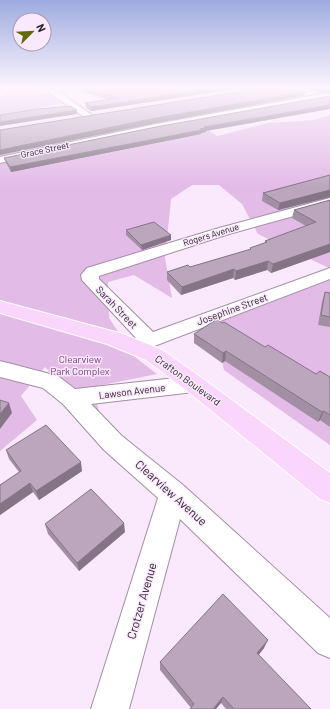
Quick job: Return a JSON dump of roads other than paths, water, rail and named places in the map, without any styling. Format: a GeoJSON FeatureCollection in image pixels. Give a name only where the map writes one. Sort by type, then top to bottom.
{"type":"FeatureCollection","features":[{"type":"Feature","properties":{"kind":"main road","name":"Crafton Boulevard"},"geometry":{"type":"LineString","coordinates":[[0,307],[142,343],[154,355],[194,384],[330,490]]}},
{"type":"Feature","properties":{"kind":"street","name":"Grace Street"},"geometry":{"type":"LineString","coordinates":[[0,160],[189,121]]}},
{"type":"Feature","properties":{"kind":"street","name":"Rogers Avenue"},"geometry":{"type":"LineString","coordinates":[[93,272],[224,231],[330,202]]}},
{"type":"Feature","properties":{"kind":"street","name":"Sarah Street"},"geometry":{"type":"LineString","coordinates":[[93,272],[90,275],[91,280],[142,343]]}},
{"type":"Feature","properties":{"kind":"street","name":"Josephine Street"},"geometry":{"type":"LineString","coordinates":[[142,343],[330,273]]}},
{"type":"Feature","properties":{"kind":"street","name":"Clearview Avenue"},"geometry":{"type":"LineString","coordinates":[[0,369],[50,382],[71,398],[113,443],[174,494],[330,641]]}},
{"type":"Feature","properties":{"kind":"street","name":"Lawson Avenue"},"geometry":{"type":"LineString","coordinates":[[71,398],[194,384]]}},
{"type":"Feature","properties":{"kind":"street","name":"Crotzer Avenue"},"geometry":{"type":"LineString","coordinates":[[110,709],[174,494]]}},
{"type":"Feature","properties":{"kind":"park label","name":"Clearview Park Complex"},"geometry":{"type":"Point","coordinates":[80,364]}}]}
